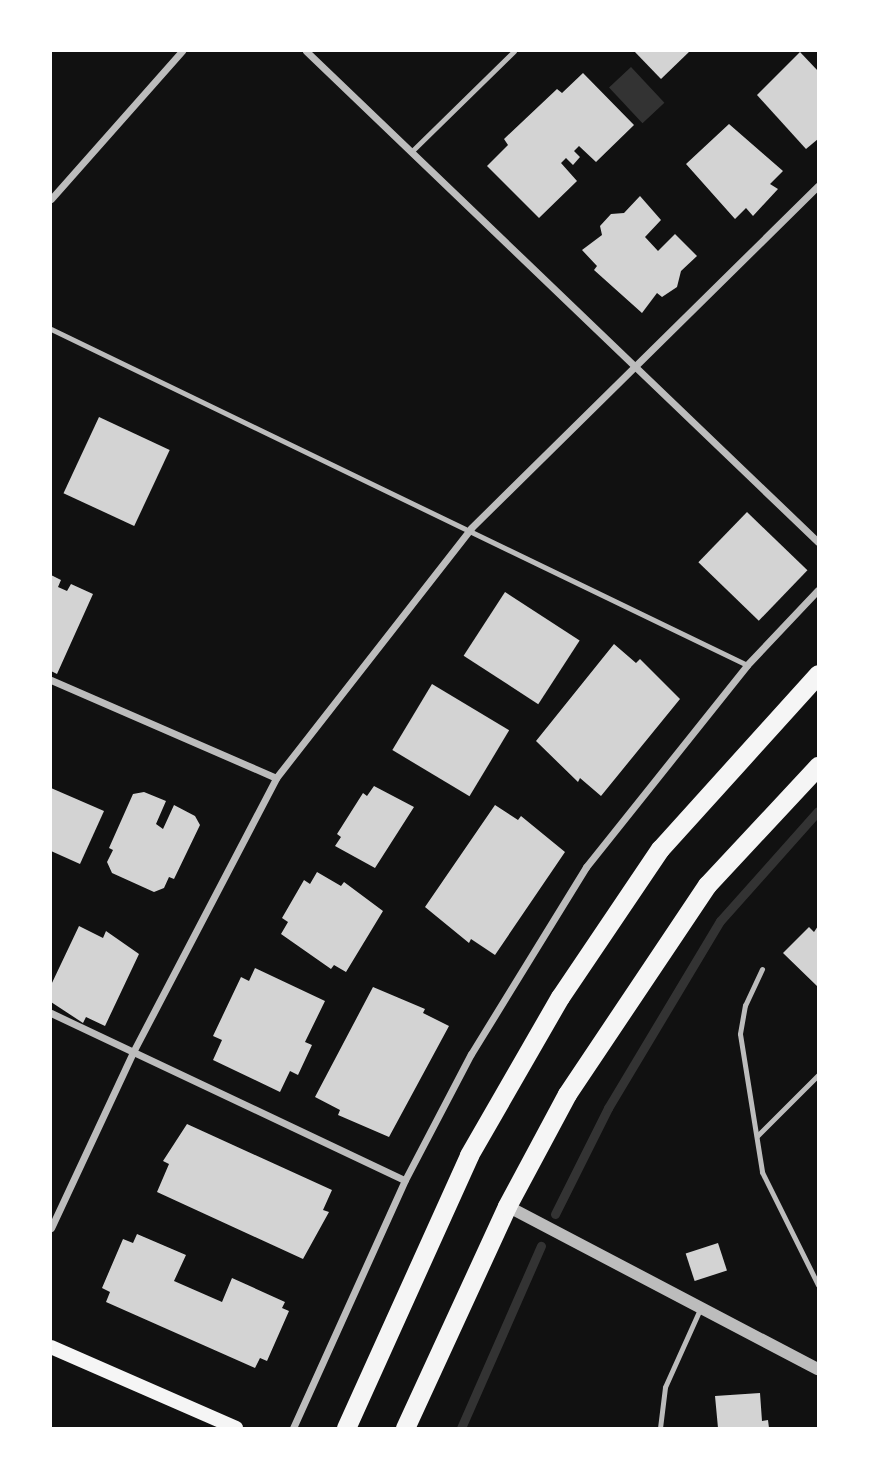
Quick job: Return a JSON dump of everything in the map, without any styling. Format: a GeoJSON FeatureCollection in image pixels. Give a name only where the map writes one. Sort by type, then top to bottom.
{"type":"FeatureCollection","features":[{"type":"Feature","properties":{"kind":"highway"},"geometry":{"type":"LineString","coordinates":[[346,1428],[469,1155],[561,998],[660,849],[818,674]]}},
{"type":"Feature","properties":{"kind":"highway"},"geometry":{"type":"LineString","coordinates":[[405,1428],[507,1206],[567,1094],[645,973],[707,886],[818,766]]}},
{"type":"Feature","properties":{"kind":"main road"},"geometry":{"type":"LineString","coordinates":[[51,1347],[236,1428]]}},
{"type":"Feature","properties":{"kind":"street"},"geometry":{"type":"LineString","coordinates":[[51,199],[183,51]]}},
{"type":"Feature","properties":{"kind":"street"},"geometry":{"type":"LineString","coordinates":[[306,51],[818,542]]}},
{"type":"Feature","properties":{"kind":"street"},"geometry":{"type":"LineString","coordinates":[[51,1228],[133,1052],[276,778],[471,528],[632,364],[818,186]]}},
{"type":"Feature","properties":{"kind":"street"},"geometry":{"type":"LineString","coordinates":[[293,1428],[405,1180],[471,1054],[586,867],[747,665],[818,590]]}},
{"type":"Feature","properties":{"kind":"street"},"geometry":{"type":"LineString","coordinates":[[51,680],[276,778]]}},
{"type":"Feature","properties":{"kind":"street"},"geometry":{"type":"LineString","coordinates":[[51,1013],[405,1180]]}},
{"type":"Feature","properties":{"kind":"street"},"geometry":{"type":"LineString","coordinates":[[507,1206],[818,1369]]}},
{"type":"Feature","properties":{"kind":"lane"},"geometry":{"type":"LineString","coordinates":[[411,152],[514,51]]}},
{"type":"Feature","properties":{"kind":"lane"},"geometry":{"type":"LineString","coordinates":[[51,329],[471,528],[747,665]]}},
{"type":"Feature","properties":{"kind":"lane"},"geometry":{"type":"LineString","coordinates":[[762,969],[746,1006],[740,1034],[762,1172],[818,1284]]}},
{"type":"Feature","properties":{"kind":"lane"},"geometry":{"type":"LineString","coordinates":[[757,1136],[818,1075]]}},
{"type":"Feature","properties":{"kind":"lane"},"geometry":{"type":"LineString","coordinates":[[660,1428],[665,1387],[701,1307]]}},
{"type":"Feature","properties":{"kind":"shaded area"},"geometry":{"type":"Polygon","coordinates":[[[631,67],[664,103],[642,123],[609,87],[631,67]]]}},
{"type":"Feature","properties":{"kind":"building"},"geometry":{"type":"Polygon","coordinates":[[[634,51],[690,51],[661,79],[634,51]]]}},
{"type":"Feature","properties":{"kind":"building"},"geometry":{"type":"Polygon","coordinates":[[[800,52],[818,71],[818,139],[806,149],[757,95],[800,52]]]}},
{"type":"Feature","properties":{"kind":"building"},"geometry":{"type":"Polygon","coordinates":[[[583,73],[634,125],[596,162],[579,146],[574,151],[580,157],[573,165],[566,158],[561,163],[577,181],[539,218],[487,166],[508,145],[504,139],[557,89],[562,93],[583,73]]]}},
{"type":"Feature","properties":{"kind":"building"},"geometry":{"type":"Polygon","coordinates":[[[729,124],[783,171],[770,184],[778,189],[753,216],[746,208],[735,219],[686,164],[729,124]]]}},
{"type":"Feature","properties":{"kind":"building"},"geometry":{"type":"Polygon","coordinates":[[[640,196],[661,220],[645,237],[658,251],[675,234],[697,256],[681,271],[677,287],[662,297],[657,293],[642,313],[594,270],[597,266],[582,250],[602,235],[600,226],[611,214],[624,213],[640,196]]]}},
{"type":"Feature","properties":{"kind":"building"},"geometry":{"type":"Polygon","coordinates":[[[99,417],[170,450],[134,526],[64,493],[99,417]]]}},
{"type":"Feature","properties":{"kind":"building"},"geometry":{"type":"Polygon","coordinates":[[[747,512],[807,570],[759,621],[698,562],[747,512]]]}},
{"type":"Feature","properties":{"kind":"building"},"geometry":{"type":"Polygon","coordinates":[[[51,575],[61,580],[58,587],[67,591],[71,584],[93,594],[57,674],[51,671],[51,575]]]}},
{"type":"Feature","properties":{"kind":"building"},"geometry":{"type":"Polygon","coordinates":[[[505,592],[580,640],[538,704],[464,656],[505,592]]]}},
{"type":"Feature","properties":{"kind":"building"},"geometry":{"type":"Polygon","coordinates":[[[614,644],[636,663],[640,659],[680,699],[601,796],[580,778],[578,782],[536,741],[614,644]]]}},
{"type":"Feature","properties":{"kind":"building"},"geometry":{"type":"Polygon","coordinates":[[[432,684],[509,730],[469,796],[392,750],[432,684]]]}},
{"type":"Feature","properties":{"kind":"building"},"geometry":{"type":"Polygon","coordinates":[[[374,786],[414,807],[375,868],[335,846],[341,837],[337,834],[363,793],[367,796],[374,786]]]}},
{"type":"Feature","properties":{"kind":"building"},"geometry":{"type":"Polygon","coordinates":[[[51,788],[104,811],[80,864],[51,851],[51,788]]]}},
{"type":"Feature","properties":{"kind":"building"},"geometry":{"type":"Polygon","coordinates":[[[144,792],[166,801],[156,824],[163,829],[174,805],[195,816],[200,825],[174,879],[169,877],[164,888],[154,892],[112,873],[107,862],[113,850],[109,848],[133,794],[144,792]]]}},
{"type":"Feature","properties":{"kind":"building"},"geometry":{"type":"Polygon","coordinates":[[[495,805],[518,820],[521,816],[565,852],[495,955],[471,939],[469,943],[425,907],[495,805]]]}},
{"type":"Feature","properties":{"kind":"building"},"geometry":{"type":"Polygon","coordinates":[[[317,872],[341,886],[344,882],[383,911],[346,972],[334,965],[331,969],[281,934],[288,922],[282,918],[304,880],[310,884],[317,872]]]}},
{"type":"Feature","properties":{"kind":"building"},"geometry":{"type":"Polygon","coordinates":[[[79,926],[103,938],[106,931],[139,954],[105,1026],[86,1017],[83,1023],[51,1002],[51,985],[79,926]]]}},
{"type":"Feature","properties":{"kind":"building"},"geometry":{"type":"Polygon","coordinates":[[[818,926],[818,987],[783,953],[809,927],[814,932],[818,926]]]}},
{"type":"Feature","properties":{"kind":"building"},"geometry":{"type":"Polygon","coordinates":[[[255,968],[325,1001],[305,1042],[312,1045],[298,1075],[290,1071],[280,1092],[213,1060],[222,1040],[213,1036],[241,977],[249,981],[255,968]]]}},
{"type":"Feature","properties":{"kind":"building"},"geometry":{"type":"Polygon","coordinates":[[[373,987],[425,1009],[423,1013],[449,1026],[389,1137],[338,1115],[340,1110],[315,1097],[373,987]]]}},
{"type":"Feature","properties":{"kind":"building"},"geometry":{"type":"Polygon","coordinates":[[[187,1124],[332,1190],[323,1210],[329,1212],[303,1259],[157,1192],[169,1164],[163,1161],[187,1124]]]}},
{"type":"Feature","properties":{"kind":"building"},"geometry":{"type":"Polygon","coordinates":[[[137,1234],[186,1255],[174,1281],[222,1302],[232,1278],[285,1302],[282,1308],[289,1311],[267,1361],[260,1358],[255,1368],[106,1302],[110,1292],[102,1288],[123,1239],[133,1243],[137,1234]]]}},
{"type":"Feature","properties":{"kind":"building"},"geometry":{"type":"Polygon","coordinates":[[[718,1243],[727,1271],[695,1281],[686,1254],[718,1243]]]}},
{"type":"Feature","properties":{"kind":"building"},"geometry":{"type":"Polygon","coordinates":[[[760,1393],[762,1421],[768,1420],[769,1428],[718,1428],[715,1396],[760,1393]]]}},
{"type":"Feature","properties":{"kind":"waterway"},"geometry":{"type":"LineString","coordinates":[[555,1214],[608,1108],[720,921],[818,811]]}},
{"type":"Feature","properties":{"kind":"waterway"},"geometry":{"type":"LineString","coordinates":[[461,1428],[541,1246]]}}]}
